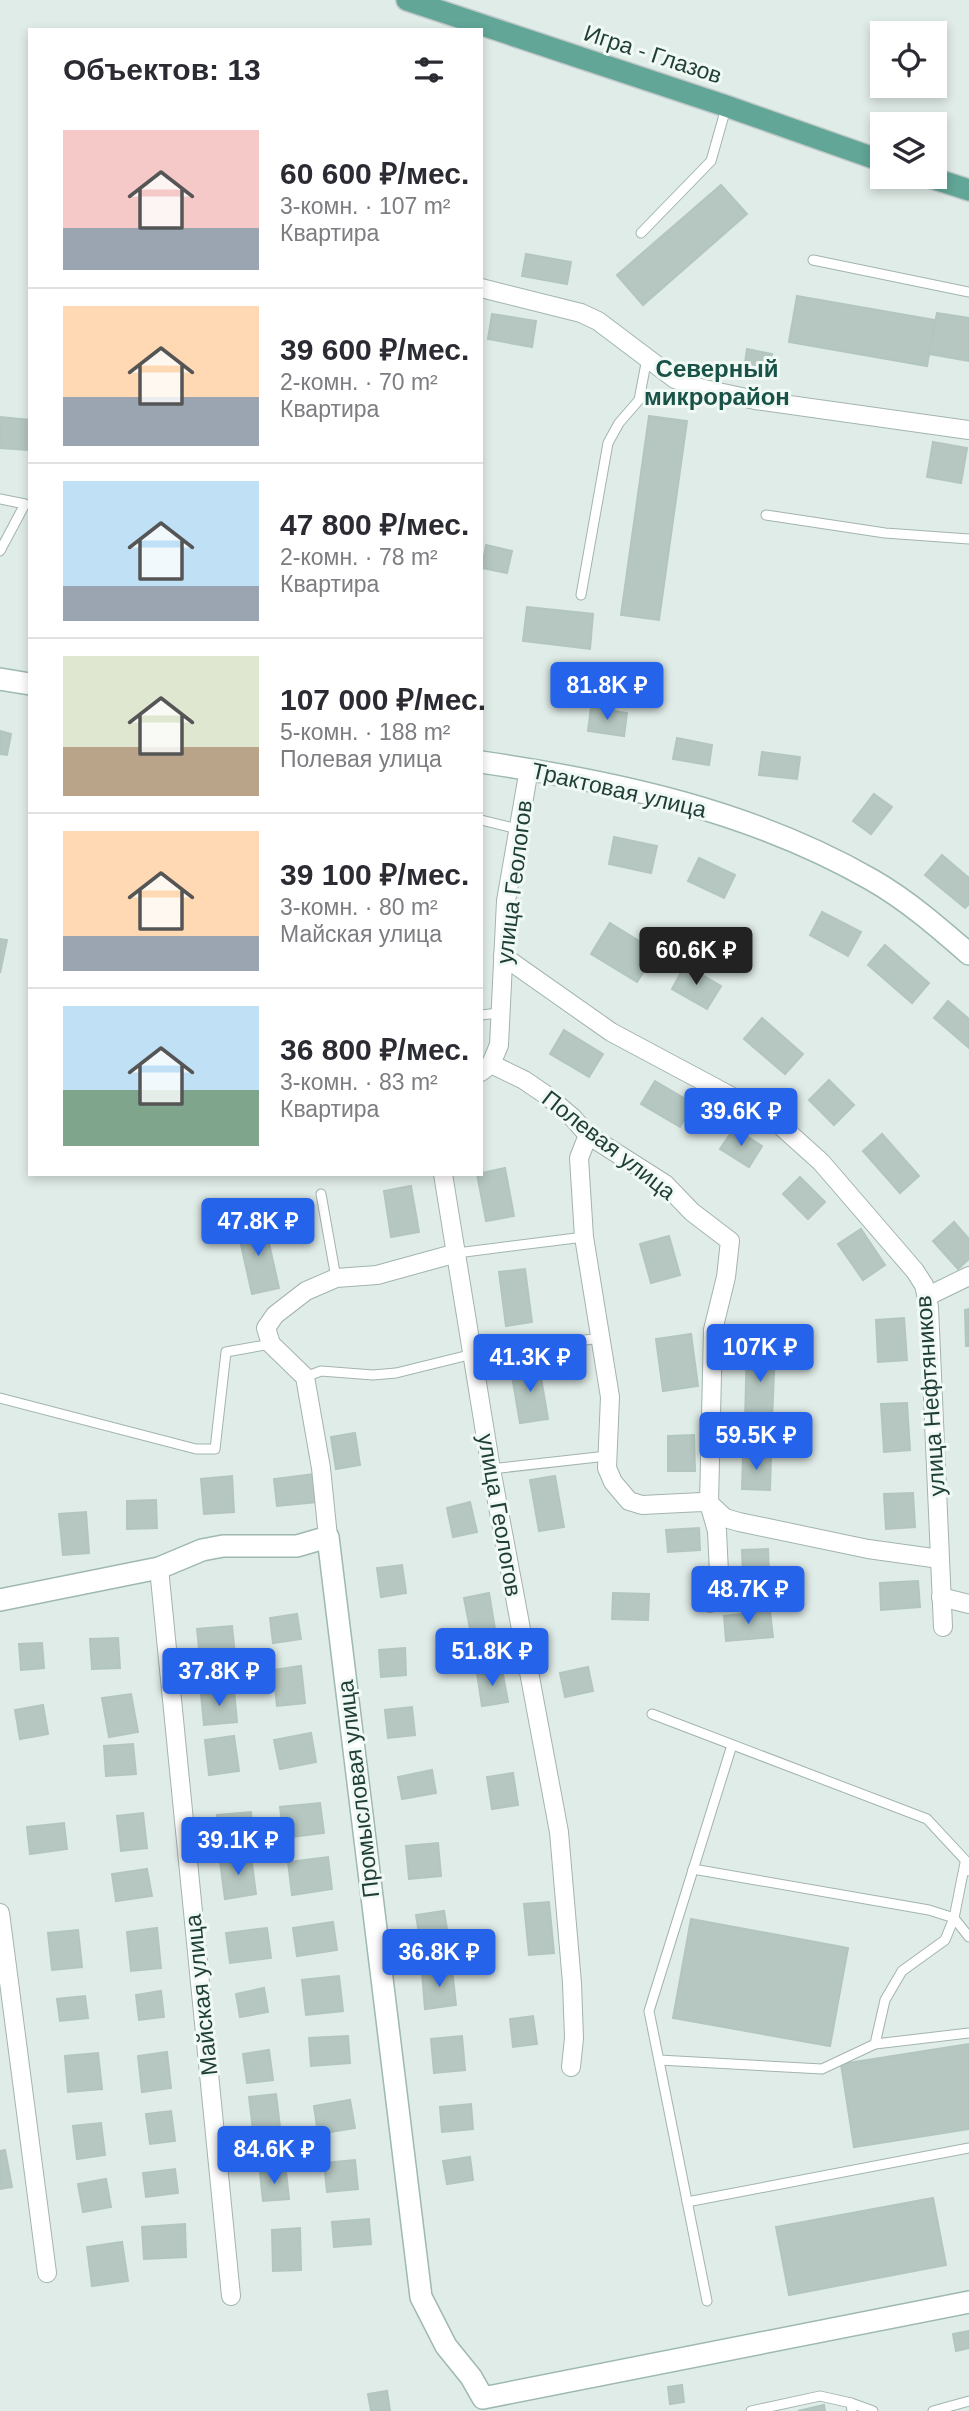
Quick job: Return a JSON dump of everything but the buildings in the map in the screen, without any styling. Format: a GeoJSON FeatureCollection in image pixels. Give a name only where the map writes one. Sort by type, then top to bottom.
{"type":"FeatureCollection","features":[{"type":"Feature","properties":{"kind":"main road","name":"Игра - Глазов"},"geometry":{"type":"LineString","coordinates":[[407,0],[870,157]]}},
{"type":"Feature","properties":{"kind":"main road"},"geometry":{"type":"LineString","coordinates":[[947,183],[969,190]]}},
{"type":"Feature","properties":{"kind":"street"},"geometry":{"type":"LineString","coordinates":[[483,288],[581,313],[598,321],[675,379],[700,388],[755,400],[969,430]]}},
{"type":"Feature","properties":{"kind":"street"},"geometry":{"type":"LineString","coordinates":[[0,679],[28,684]]}},
{"type":"Feature","properties":{"kind":"street","name":"Трактовая улица"},"geometry":{"type":"LineString","coordinates":[[483,762],[641,790],[731,817],[816,851],[874,881],[931,921],[969,954]]}},
{"type":"Feature","properties":{"kind":"street","name":"улица Геологов"},"geometry":{"type":"LineString","coordinates":[[486,1068],[499,1045],[490,1014],[503,956],[506,901],[529,769]]}},
{"type":"Feature","properties":{"kind":"street","name":"улица Нефтяников"},"geometry":{"type":"LineString","coordinates":[[503,956],[611,1032],[772,1118],[821,1162],[915,1271],[928,1296],[943,1627]]}},
{"type":"Feature","properties":{"kind":"street","name":"Полевая улица"},"geometry":{"type":"LineString","coordinates":[[486,1068],[524,1080],[547,1095],[588,1135],[666,1184],[692,1212],[730,1241],[726,1277],[713,1329],[709,1503],[717,1531],[719,1573],[710,1603]]}},
{"type":"Feature","properties":{"kind":"street"},"geometry":{"type":"LineString","coordinates":[[588,1135],[579,1158],[584,1237],[610,1397],[607,1468],[612,1482],[629,1502],[642,1505],[709,1503],[724,1518],[732,1520],[868,1549],[940,1559]]}},
{"type":"Feature","properties":{"kind":"street","name":"улица Геологов"},"geometry":{"type":"LineString","coordinates":[[443,1176],[491,1469],[559,1832],[572,1983],[574,2038],[571,2067]]}},
{"type":"Feature","properties":{"kind":"street"},"geometry":{"type":"LineString","coordinates":[[0,1600],[159,1568],[202,1550],[223,1546],[297,1546],[328,1537],[321,1468],[305,1377],[271,1344],[266,1328],[275,1315],[306,1291],[336,1278],[377,1275],[457,1253]]}},
{"type":"Feature","properties":{"kind":"street"},"geometry":{"type":"LineString","coordinates":[[928,1296],[969,1276]]}},
{"type":"Feature","properties":{"kind":"street","name":"Промысловая улица"},"geometry":{"type":"LineString","coordinates":[[328,1537],[421,2297],[446,2346],[471,2377],[484,2405]]}},
{"type":"Feature","properties":{"kind":"street","name":"Майская улица"},"geometry":{"type":"LineString","coordinates":[[159,1568],[231,2296]]}},
{"type":"Feature","properties":{"kind":"street"},"geometry":{"type":"LineString","coordinates":[[942,1597],[969,1604]]}},
{"type":"Feature","properties":{"kind":"street"},"geometry":{"type":"LineString","coordinates":[[0,1913],[47,2273]]}},
{"type":"Feature","properties":{"kind":"street"},"geometry":{"type":"LineString","coordinates":[[484,2405],[969,2302]]}},
{"type":"Feature","properties":{"kind":"lane"},"geometry":{"type":"LineString","coordinates":[[641,233],[711,161],[726,106]]}},
{"type":"Feature","properties":{"kind":"lane"},"geometry":{"type":"LineString","coordinates":[[813,260],[969,292]]}},
{"type":"Feature","properties":{"kind":"lane"},"geometry":{"type":"LineString","coordinates":[[581,595],[608,443],[619,423],[639,400],[647,356]]}},
{"type":"Feature","properties":{"kind":"lane"},"geometry":{"type":"LineString","coordinates":[[0,499],[27,500],[0,551]]}},
{"type":"Feature","properties":{"kind":"lane"},"geometry":{"type":"LineString","coordinates":[[766,515],[885,533],[969,538]]}},
{"type":"Feature","properties":{"kind":"lane"},"geometry":{"type":"LineString","coordinates":[[483,820],[518,829]]}},
{"type":"Feature","properties":{"kind":"lane"},"geometry":{"type":"LineString","coordinates":[[321,1194],[336,1278]]}},
{"type":"Feature","properties":{"kind":"lane"},"geometry":{"type":"LineString","coordinates":[[457,1253],[584,1237]]}},
{"type":"Feature","properties":{"kind":"lane"},"geometry":{"type":"LineString","coordinates":[[305,1377],[321,1371],[373,1375],[396,1373],[473,1354],[601,1338]]}},
{"type":"Feature","properties":{"kind":"lane"},"geometry":{"type":"LineString","coordinates":[[0,1398],[196,1449],[215,1449],[226,1352],[271,1344]]}},
{"type":"Feature","properties":{"kind":"lane"},"geometry":{"type":"LineString","coordinates":[[491,1469],[607,1456]]}},
{"type":"Feature","properties":{"kind":"lane"},"geometry":{"type":"LineString","coordinates":[[652,1714],[927,1819],[966,1861],[969,1871]]}},
{"type":"Feature","properties":{"kind":"lane"},"geometry":{"type":"LineString","coordinates":[[707,2301],[649,2011],[732,1745]]}},
{"type":"Feature","properties":{"kind":"lane"},"geometry":{"type":"LineString","coordinates":[[875,2043],[885,2000],[902,1970],[945,1940],[954,1918],[966,1861]]}},
{"type":"Feature","properties":{"kind":"lane"},"geometry":{"type":"LineString","coordinates":[[693,1869],[929,1910],[954,1918],[969,1937]]}},
{"type":"Feature","properties":{"kind":"lane"},"geometry":{"type":"LineString","coordinates":[[659,2060],[822,2068],[875,2043],[969,2033]]}},
{"type":"Feature","properties":{"kind":"lane"},"geometry":{"type":"LineString","coordinates":[[687,2202],[969,2148]]}},
{"type":"Feature","properties":{"kind":"lane"},"geometry":{"type":"LineString","coordinates":[[751,2411],[820,2396],[851,2407],[873,2411]]}},
{"type":"Feature","properties":{"kind":"lane"},"geometry":{"type":"LineString","coordinates":[[933,2411],[969,2401]]}},
{"type":"Feature","properties":{"kind":"district","name":"Северный микрорайон"},"geometry":{"type":"Point","coordinates":[717,382]}}]}
